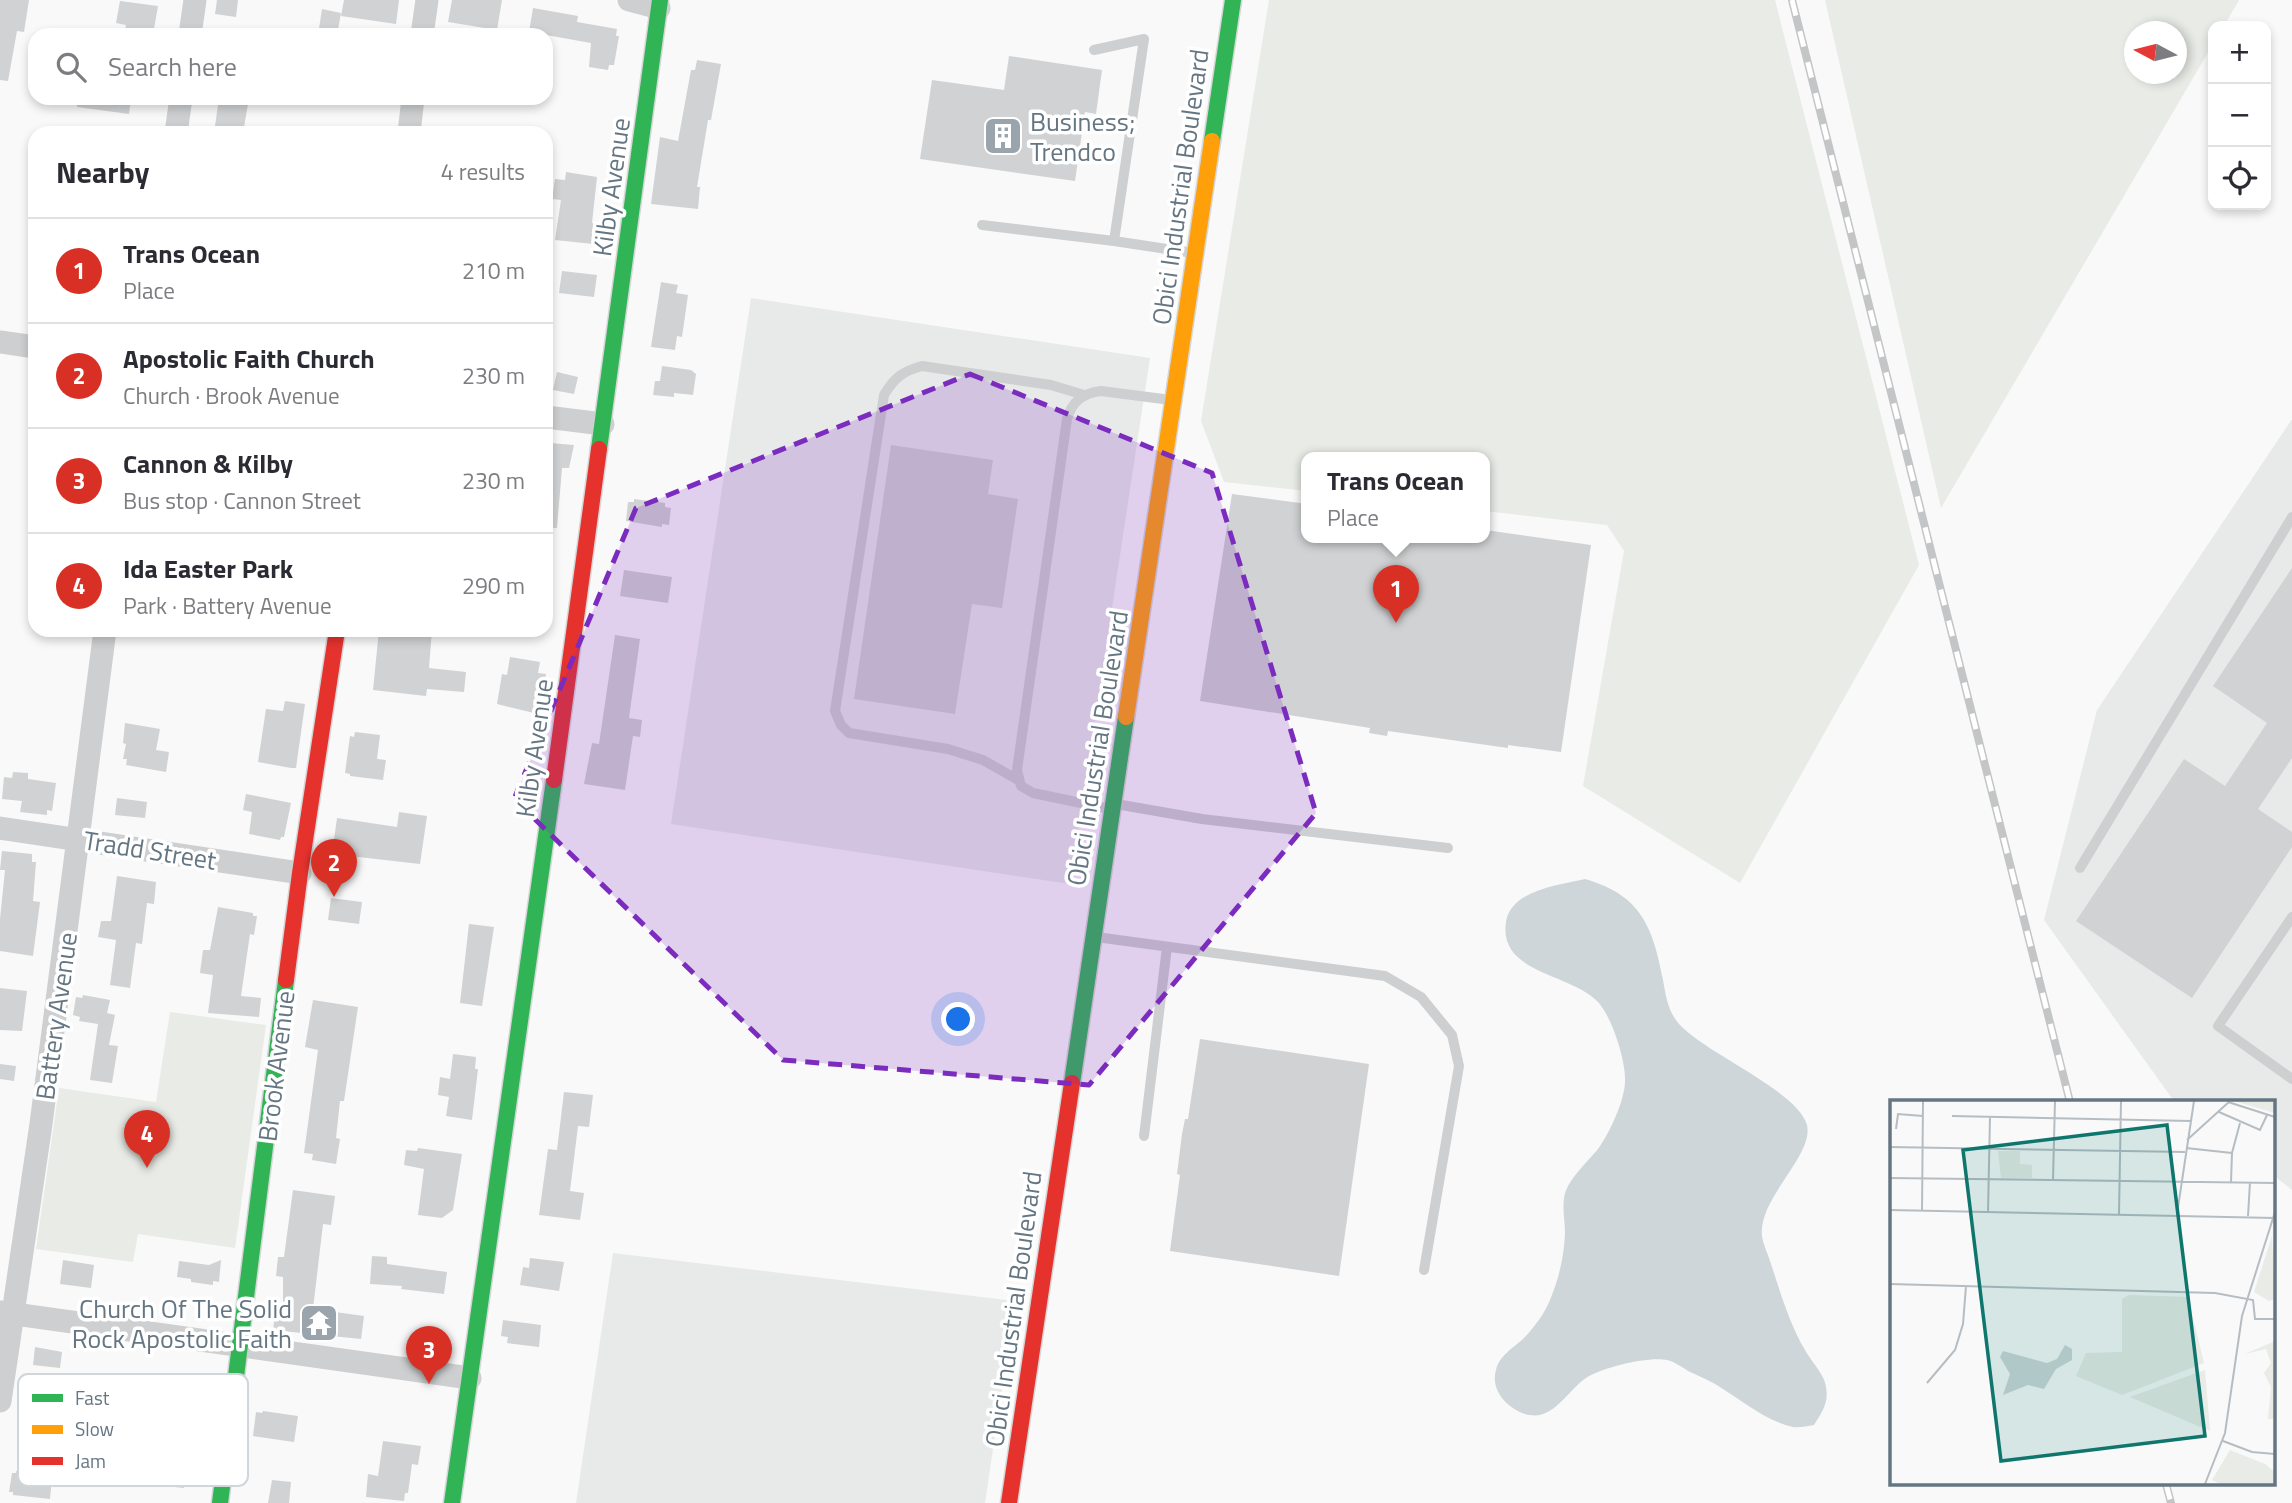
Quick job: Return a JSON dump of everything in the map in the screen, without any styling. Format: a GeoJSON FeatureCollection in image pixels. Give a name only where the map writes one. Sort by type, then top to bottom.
{"type":"FeatureCollection","features":[{"type":"Feature","properties":{"kind":"street"},"geometry":{"type":"LineString","coordinates":[[191,28],[195,0]]}},
{"type":"Feature","properties":{"kind":"street"},"geometry":{"type":"LineString","coordinates":[[423,28],[427,0]]}},
{"type":"Feature","properties":{"kind":"street"},"geometry":{"type":"LineString","coordinates":[[629,0],[660,4]]}},
{"type":"Feature","properties":{"kind":"street","name":"Obici Industrial Boulevard"},"geometry":{"type":"LineString","coordinates":[[1009,1503],[1233,0]]}},
{"type":"Feature","properties":{"kind":"street","name":"Kilby Avenue"},"geometry":{"type":"LineString","coordinates":[[452,1503],[660,4]]}},
{"type":"Feature","properties":{"kind":"street"},"geometry":{"type":"LineString","coordinates":[[177,126],[180,105]]}},
{"type":"Feature","properties":{"kind":"street"},"geometry":{"type":"LineString","coordinates":[[410,126],[413,105]]}},
{"type":"Feature","properties":{"kind":"street"},"geometry":{"type":"LineString","coordinates":[[0,342],[28,346]]}},
{"type":"Feature","properties":{"kind":"street"},"geometry":{"type":"LineString","coordinates":[[553,418],[603,424]]}},
{"type":"Feature","properties":{"kind":"street","name":"Battery Avenue"},"geometry":{"type":"LineString","coordinates":[[0,1401],[6,1313],[41,1124],[105,637]]}},
{"type":"Feature","properties":{"kind":"street","name":"Brook Avenue"},"geometry":{"type":"LineString","coordinates":[[237,1374],[300,873],[336,637]]}},
{"type":"Feature","properties":{"kind":"street","name":"Tradd Street"},"geometry":{"type":"LineString","coordinates":[[0,828],[300,873]]}},
{"type":"Feature","properties":{"kind":"street"},"geometry":{"type":"LineString","coordinates":[[6,1313],[470,1378]]}},
{"type":"Feature","properties":{"kind":"lane"},"geometry":{"type":"LineString","coordinates":[[1094,50],[1144,39],[1114,241]]}},
{"type":"Feature","properties":{"kind":"lane"},"geometry":{"type":"LineString","coordinates":[[982,225],[1195,254]]}},
{"type":"Feature","properties":{"kind":"lane"},"geometry":{"type":"LineString","coordinates":[[1084,395],[1051,385],[922,366],[906,370],[893,380],[884,395],[835,711],[841,725],[849,733],[948,749],[983,760],[1018,780],[1025,790],[1032,793],[1202,819],[1448,848]]}},
{"type":"Feature","properties":{"kind":"lane"},"geometry":{"type":"LineString","coordinates":[[1018,780],[1023,720],[1067,419],[1072,406],[1084,395],[1101,391],[1173,400]]}},
{"type":"Feature","properties":{"kind":"lane"},"geometry":{"type":"LineString","coordinates":[[2080,868],[2292,517]]}},
{"type":"Feature","properties":{"kind":"lane"},"geometry":{"type":"LineString","coordinates":[[2292,917],[2218,1026],[2292,1079]]}},
{"type":"Feature","properties":{"kind":"lane"},"geometry":{"type":"LineString","coordinates":[[1093,937],[1385,976],[1421,997],[1451,1035],[1459,1066],[1424,1270]]}},
{"type":"Feature","properties":{"kind":"lane"},"geometry":{"type":"LineString","coordinates":[[1144,1136],[1167,947]]}},
{"type":"Feature","properties":{"kind":"highlighted area"},"geometry":{"type":"Polygon","coordinates":[[[970,374],[1212,473],[1316,813],[1089,1085],[783,1060],[514,799],[636,508],[970,374]]]}},
{"type":"Feature","properties":{"kind":"shaded area"},"geometry":{"type":"Polygon","coordinates":[[[1269,0],[1775,0],[1919,565],[1740,883],[1583,786],[1624,551],[1607,525],[1490,512],[1490,452],[1301,452],[1301,490],[1224,482],[1201,421],[1269,0]]]}},
{"type":"Feature","properties":{"kind":"shaded area"},"geometry":{"type":"Polygon","coordinates":[[[1825,0],[2239,0],[2227,21],[2208,21],[2208,53],[1941,508],[1825,0]]]}},
{"type":"Feature","properties":{"kind":"shaded area"},"geometry":{"type":"Polygon","coordinates":[[[751,298],[1150,358],[1070,884],[671,824],[751,298]]]}},
{"type":"Feature","properties":{"kind":"shaded area"},"geometry":{"type":"Polygon","coordinates":[[[2292,419],[2292,1190],[2274,1176],[2274,1100],[2175,1100],[2171,1097],[2044,920],[2097,710],[2292,419]]]}},
{"type":"Feature","properties":{"kind":"shaded area"},"geometry":{"type":"Polygon","coordinates":[[[1585,879],[1619,894],[1632,904],[1641,916],[1654,944],[1668,1003],[1679,1024],[1787,1099],[1800,1112],[1807,1125],[1807,1137],[1802,1150],[1768,1207],[1762,1236],[1794,1329],[1825,1382],[1826,1403],[1814,1425],[1793,1427],[1774,1420],[1715,1384],[1667,1360],[1639,1361],[1589,1376],[1544,1414],[1525,1414],[1518,1411],[1506,1403],[1495,1384],[1498,1365],[1503,1356],[1523,1339],[1548,1305],[1562,1259],[1566,1191],[1574,1176],[1607,1135],[1624,1089],[1625,1072],[1617,1040],[1598,1002],[1586,992],[1524,963],[1513,952],[1507,939],[1506,922],[1510,911],[1526,896],[1585,879]]]}},
{"type":"Feature","properties":{"kind":"shaded area"},"geometry":{"type":"Polygon","coordinates":[[[170,1012],[266,1025],[235,1248],[138,1234],[133,1262],[36,1249],[59,1088],[156,1102],[170,1012]]]}},
{"type":"Feature","properties":{"kind":"shaded area"},"geometry":{"type":"Polygon","coordinates":[[[613,1253],[1015,1301],[985,1503],[576,1503],[613,1253]]]}},
{"type":"Feature","properties":{"kind":"building"},"geometry":{"type":"Polygon","coordinates":[[[0,0],[29,0],[24,32],[17,31],[8,81],[0,80],[0,0]]]}},
{"type":"Feature","properties":{"kind":"building"},"geometry":{"type":"Polygon","coordinates":[[[217,0],[238,0],[236,17],[215,14],[217,0]]]}},
{"type":"Feature","properties":{"kind":"building"},"geometry":{"type":"Polygon","coordinates":[[[344,0],[399,0],[396,24],[341,16],[344,0]]]}},
{"type":"Feature","properties":{"kind":"building"},"geometry":{"type":"Polygon","coordinates":[[[452,0],[502,0],[497,28],[448,22],[452,0]]]}},
{"type":"Feature","properties":{"kind":"building"},"geometry":{"type":"Polygon","coordinates":[[[120,1],[158,6],[154,28],[125,28],[126,25],[116,23],[120,1]]]}},
{"type":"Feature","properties":{"kind":"building"},"geometry":{"type":"Polygon","coordinates":[[[533,8],[578,16],[577,22],[617,29],[616,36],[619,36],[614,65],[609,65],[608,70],[589,67],[591,43],[553,36],[553,28],[530,28],[533,8]]]}},
{"type":"Feature","properties":{"kind":"building"},"geometry":{"type":"Polygon","coordinates":[[[322,9],[341,13],[338,28],[319,28],[322,9]]]}},
{"type":"Feature","properties":{"kind":"building","name":"Business; Trendco"},"geometry":{"type":"Polygon","coordinates":[[[1009,56],[1102,70],[1096,114],[1085,112],[1075,181],[920,159],[932,80],[1004,90],[1009,56]]]}},
{"type":"Feature","properties":{"kind":"building"},"geometry":{"type":"Polygon","coordinates":[[[697,60],[721,64],[697,187],[700,187],[698,209],[651,204],[660,137],[678,141],[691,70],[695,70],[697,60]]]}},
{"type":"Feature","properties":{"kind":"building"},"geometry":{"type":"Polygon","coordinates":[[[77,105],[130,105],[129,114],[77,105]]]}},
{"type":"Feature","properties":{"kind":"building"},"geometry":{"type":"Polygon","coordinates":[[[218,105],[248,105],[244,126],[215,126],[218,105]]]}},
{"type":"Feature","properties":{"kind":"building"},"geometry":{"type":"Polygon","coordinates":[[[566,172],[597,177],[592,223],[605,226],[603,245],[555,240],[561,200],[553,199],[555,179],[565,180],[566,172]]]}},
{"type":"Feature","properties":{"kind":"building"},"geometry":{"type":"Polygon","coordinates":[[[562,271],[597,275],[594,297],[559,293],[562,271]]]}},
{"type":"Feature","properties":{"kind":"building"},"geometry":{"type":"Polygon","coordinates":[[[661,282],[678,285],[676,293],[688,295],[682,337],[677,336],[675,350],[651,347],[661,282]]]}},
{"type":"Feature","properties":{"kind":"building"},"geometry":{"type":"Polygon","coordinates":[[[662,366],[691,370],[696,374],[693,395],[653,395],[655,381],[660,381],[662,366]]]}},
{"type":"Feature","properties":{"kind":"building"},"geometry":{"type":"Polygon","coordinates":[[[557,372],[578,377],[574,394],[553,390],[557,372]]]}},
{"type":"Feature","properties":{"kind":"building"},"geometry":{"type":"Polygon","coordinates":[[[553,443],[574,445],[569,468],[562,468],[557,528],[553,528],[553,443]]]}},
{"type":"Feature","properties":{"kind":"building"},"geometry":{"type":"Polygon","coordinates":[[[891,445],[993,460],[988,494],[1018,499],[1002,608],[972,604],[955,714],[854,699],[891,445]]]}},
{"type":"Feature","properties":{"kind":"building"},"geometry":{"type":"Polygon","coordinates":[[[1232,494],[1301,503],[1301,543],[1490,543],[1490,531],[1591,545],[1561,752],[1508,745],[1508,748],[1388,731],[1387,736],[1369,733],[1370,728],[1200,701],[1232,494]]]}},
{"type":"Feature","properties":{"kind":"building"},"geometry":{"type":"Polygon","coordinates":[[[634,499],[665,503],[665,507],[671,508],[669,525],[662,524],[662,527],[626,521],[628,502],[634,502],[634,499]]]}},
{"type":"Feature","properties":{"kind":"building"},"geometry":{"type":"Polygon","coordinates":[[[2292,568],[2292,758],[2258,809],[2292,832],[2292,847],[2192,998],[2076,921],[2184,759],[2225,786],[2267,723],[2213,686],[2292,568]]]}},
{"type":"Feature","properties":{"kind":"building"},"geometry":{"type":"Polygon","coordinates":[[[624,570],[672,577],[668,603],[620,596],[624,570]]]}},
{"type":"Feature","properties":{"kind":"building"},"geometry":{"type":"Polygon","coordinates":[[[615,635],[640,639],[629,718],[642,720],[640,737],[633,736],[625,790],[584,784],[592,743],[599,744],[615,635]]]}},
{"type":"Feature","properties":{"kind":"building"},"geometry":{"type":"Polygon","coordinates":[[[378,637],[431,637],[429,668],[466,672],[464,692],[427,689],[426,696],[373,690],[378,637]]]}},
{"type":"Feature","properties":{"kind":"building"},"geometry":{"type":"Polygon","coordinates":[[[510,657],[540,662],[538,673],[546,674],[542,702],[536,701],[534,713],[497,704],[502,674],[507,675],[510,657]]]}},
{"type":"Feature","properties":{"kind":"building"},"geometry":{"type":"Polygon","coordinates":[[[285,701],[305,704],[296,768],[258,762],[266,709],[283,711],[285,701]]]}},
{"type":"Feature","properties":{"kind":"building"},"geometry":{"type":"Polygon","coordinates":[[[125,723],[160,729],[156,750],[169,752],[166,772],[126,765],[127,759],[123,759],[126,744],[123,743],[125,723]]]}},
{"type":"Feature","properties":{"kind":"building"},"geometry":{"type":"Polygon","coordinates":[[[355,732],[380,735],[377,759],[386,760],[383,780],[345,773],[350,736],[354,737],[355,732]]]}},
{"type":"Feature","properties":{"kind":"building"},"geometry":{"type":"Polygon","coordinates":[[[13,772],[28,773],[28,779],[56,783],[52,811],[47,810],[47,815],[20,812],[22,801],[2,799],[4,777],[12,778],[13,772]]]}},
{"type":"Feature","properties":{"kind":"building"},"geometry":{"type":"Polygon","coordinates":[[[246,794],[291,803],[284,837],[280,840],[249,834],[252,812],[243,810],[246,794]]]}},
{"type":"Feature","properties":{"kind":"building"},"geometry":{"type":"Polygon","coordinates":[[[117,798],[147,802],[145,818],[115,815],[117,798]]]}},
{"type":"Feature","properties":{"kind":"building"},"geometry":{"type":"Polygon","coordinates":[[[399,812],[427,816],[420,864],[332,854],[337,818],[397,827],[399,812]]]}},
{"type":"Feature","properties":{"kind":"building"},"geometry":{"type":"Polygon","coordinates":[[[2,851],[32,854],[32,862],[36,862],[33,901],[40,902],[33,956],[0,951],[5,870],[0,870],[2,851]]]}},
{"type":"Feature","properties":{"kind":"building"},"geometry":{"type":"Polygon","coordinates":[[[117,876],[156,882],[154,904],[147,903],[142,944],[136,943],[130,988],[110,985],[116,940],[98,937],[101,921],[111,921],[117,876]]]}},
{"type":"Feature","properties":{"kind":"building"},"geometry":{"type":"Polygon","coordinates":[[[331,898],[362,902],[359,924],[328,920],[331,898]]]}},
{"type":"Feature","properties":{"kind":"building"},"geometry":{"type":"Polygon","coordinates":[[[218,907],[257,916],[254,935],[250,934],[241,996],[261,998],[259,1017],[208,1013],[213,975],[200,973],[203,950],[210,950],[218,907]]]}},
{"type":"Feature","properties":{"kind":"building"},"geometry":{"type":"Polygon","coordinates":[[[469,924],[494,927],[482,1006],[460,1003],[469,924]]]}},
{"type":"Feature","properties":{"kind":"building"},"geometry":{"type":"Polygon","coordinates":[[[0,988],[27,991],[22,1031],[0,1030],[0,988]]]}},
{"type":"Feature","properties":{"kind":"building"},"geometry":{"type":"Polygon","coordinates":[[[83,995],[110,1000],[107,1013],[115,1015],[109,1045],[118,1046],[112,1083],[90,1080],[98,1024],[79,1021],[80,1017],[73,1015],[76,997],[82,998],[83,995]]]}},
{"type":"Feature","properties":{"kind":"building"},"geometry":{"type":"Polygon","coordinates":[[[313,1000],[358,1007],[344,1101],[340,1101],[336,1138],[340,1139],[336,1164],[312,1160],[313,1154],[304,1153],[318,1050],[305,1047],[313,1000]]]}},
{"type":"Feature","properties":{"kind":"building"},"geometry":{"type":"Polygon","coordinates":[[[1200,1039],[1369,1064],[1339,1276],[1170,1251],[1180,1175],[1177,1174],[1182,1134],[1185,1119],[1188,1119],[1200,1039]]]}},
{"type":"Feature","properties":{"kind":"building"},"geometry":{"type":"Polygon","coordinates":[[[453,1054],[476,1057],[475,1069],[478,1069],[472,1120],[446,1116],[449,1097],[438,1095],[440,1077],[450,1079],[453,1054]]]}},
{"type":"Feature","properties":{"kind":"building"},"geometry":{"type":"Polygon","coordinates":[[[0,1064],[16,1066],[14,1081],[0,1079],[0,1064]]]}},
{"type":"Feature","properties":{"kind":"building"},"geometry":{"type":"Polygon","coordinates":[[[564,1092],[593,1095],[589,1127],[578,1126],[570,1191],[584,1193],[580,1220],[539,1215],[548,1149],[557,1150],[564,1092]]]}},
{"type":"Feature","properties":{"kind":"building"},"geometry":{"type":"Polygon","coordinates":[[[418,1148],[462,1154],[453,1210],[442,1218],[418,1215],[424,1169],[404,1165],[406,1150],[417,1151],[418,1148]]]}},
{"type":"Feature","properties":{"kind":"building"},"geometry":{"type":"Polygon","coordinates":[[[293,1190],[335,1196],[331,1225],[323,1224],[313,1309],[364,1316],[361,1339],[273,1330],[276,1305],[283,1306],[283,1277],[276,1276],[278,1257],[284,1257],[293,1190]]]}},
{"type":"Feature","properties":{"kind":"building"},"geometry":{"type":"Polygon","coordinates":[[[372,1256],[387,1257],[387,1264],[447,1272],[444,1294],[401,1289],[402,1286],[370,1284],[372,1256]]]}},
{"type":"Feature","properties":{"kind":"building"},"geometry":{"type":"Polygon","coordinates":[[[530,1258],[564,1262],[559,1291],[520,1285],[523,1267],[529,1268],[530,1258]]]}},
{"type":"Feature","properties":{"kind":"building"},"geometry":{"type":"Polygon","coordinates":[[[63,1260],[94,1265],[91,1288],[60,1284],[63,1260]]]}},
{"type":"Feature","properties":{"kind":"building"},"geometry":{"type":"Polygon","coordinates":[[[221,1260],[219,1282],[213,1281],[213,1285],[177,1277],[179,1261],[209,1265],[221,1260]]]}},
{"type":"Feature","properties":{"kind":"building"},"geometry":{"type":"Polygon","coordinates":[[[503,1320],[541,1325],[539,1347],[507,1343],[508,1337],[501,1336],[503,1320]]]}},
{"type":"Feature","properties":{"kind":"building"},"geometry":{"type":"Polygon","coordinates":[[[35,1347],[62,1352],[60,1368],[33,1365],[35,1347]]]}},
{"type":"Feature","properties":{"kind":"building"},"geometry":{"type":"Polygon","coordinates":[[[256,1412],[298,1416],[294,1442],[253,1436],[256,1412]]]}},
{"type":"Feature","properties":{"kind":"building"},"geometry":{"type":"Polygon","coordinates":[[[383,1441],[421,1446],[418,1465],[412,1464],[408,1493],[405,1493],[404,1501],[366,1497],[368,1474],[378,1476],[383,1441]]]}},
{"type":"Feature","properties":{"kind":"building"},"geometry":{"type":"Polygon","coordinates":[[[18,1471],[18,1486],[51,1486],[50,1499],[13,1495],[13,1492],[9,1492],[12,1473],[18,1471]]]}},
{"type":"Feature","properties":{"kind":"building"},"geometry":{"type":"Polygon","coordinates":[[[272,1480],[291,1482],[289,1503],[268,1503],[272,1480]]]}},
{"type":"Feature","properties":{"kind":"railway"},"geometry":{"type":"LineString","coordinates":[[1792,0],[2069,1100]]}},
{"type":"Feature","properties":{"kind":"railway"},"geometry":{"type":"LineString","coordinates":[[2167,1486],[2171,1503]]}},
{"type":"Feature","properties":{"kind":"traffic: fast"},"geometry":{"type":"LineString","coordinates":[[599,449],[660,0]]}},
{"type":"Feature","properties":{"kind":"traffic: fast"},"geometry":{"type":"LineString","coordinates":[[1212,141],[1233,0]]}},
{"type":"Feature","properties":{"kind":"traffic: fast"},"geometry":{"type":"LineString","coordinates":[[1072,1083],[1126,717]]}},
{"type":"Feature","properties":{"kind":"traffic: fast"},"geometry":{"type":"LineString","coordinates":[[452,1503],[554,780]]}},
{"type":"Feature","properties":{"kind":"traffic: fast"},"geometry":{"type":"LineString","coordinates":[[236,1374],[286,980]]}},
{"type":"Feature","properties":{"kind":"traffic: fast"},"geometry":{"type":"LineString","coordinates":[[220,1503],[222,1486]]}},
{"type":"Feature","properties":{"kind":"traffic: slow"},"geometry":{"type":"LineString","coordinates":[[1126,717],[1212,141]]}},
{"type":"Feature","properties":{"kind":"traffic: jam"},"geometry":{"type":"LineString","coordinates":[[554,780],[599,449]]}},
{"type":"Feature","properties":{"kind":"traffic: jam"},"geometry":{"type":"LineString","coordinates":[[286,980],[336,637]]}},
{"type":"Feature","properties":{"kind":"traffic: jam"},"geometry":{"type":"LineString","coordinates":[[1009,1503],[1072,1083]]}},
{"type":"Feature","properties":{"kind":"place","name":"Business; Trendco"},"geometry":{"type":"Point","coordinates":[1003,136]}},
{"type":"Feature","properties":{"kind":"place","name":"Trans Ocean"},"geometry":{"type":"Point","coordinates":[1396,623]}},
{"type":"Feature","properties":{"kind":"place","name":"Apostolic Faith Church"},"geometry":{"type":"Point","coordinates":[334,897]}},
{"type":"Feature","properties":{"kind":"place","name":"Ida Easter Park"},"geometry":{"type":"Point","coordinates":[147,1168]}},
{"type":"Feature","properties":{"kind":"place","name":"Church Of The Solid Rock Apostolic Faith"},"geometry":{"type":"Point","coordinates":[319,1323]}},
{"type":"Feature","properties":{"kind":"place","name":"Cannon & Kilby"},"geometry":{"type":"Point","coordinates":[429,1384]}}]}
